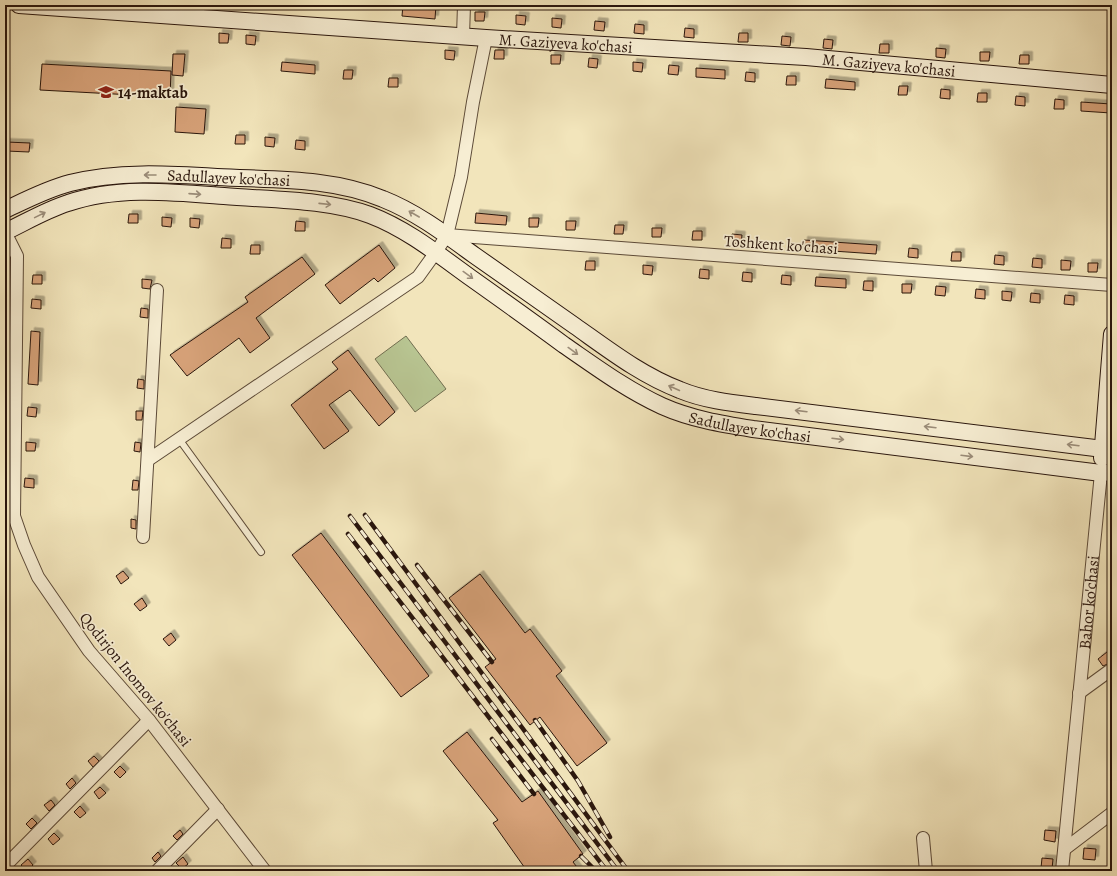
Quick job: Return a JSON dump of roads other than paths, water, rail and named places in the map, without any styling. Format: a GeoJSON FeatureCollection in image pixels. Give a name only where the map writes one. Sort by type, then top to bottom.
{"type":"FeatureCollection","features":[{"type":"Feature","properties":{"kind":"main road","name":"M. Gaziyeva ko'chasi"},"geometry":{"type":"LineString","coordinates":[[19,5],[486,38],[806,57],[1112,85]]}},
{"type":"Feature","properties":{"kind":"main road","name":"Sadullayev ko'chasi"},"geometry":{"type":"LineString","coordinates":[[6,208],[48,190],[68,184],[111,176],[176,175],[311,182],[347,187],[383,199],[415,215],[447,235],[617,356],[648,376],[682,391],[719,401],[1107,448]]}},
{"type":"Feature","properties":{"kind":"main road","name":"Sadullayev ko'chasi"},"geometry":{"type":"LineString","coordinates":[[5,232],[68,203],[90,197],[135,192],[179,193],[304,202],[333,205],[352,209],[387,223],[436,252],[599,370],[637,393],[687,416],[753,429],[1106,472]]}},
{"type":"Feature","properties":{"kind":"main road","name":"Bahor ko'chasi"},"geometry":{"type":"LineString","coordinates":[[1106,472],[1112,334]]}},
{"type":"Feature","properties":{"kind":"street"},"geometry":{"type":"LineString","coordinates":[[463,36],[464,5]]}},
{"type":"Feature","properties":{"kind":"street"},"geometry":{"type":"LineString","coordinates":[[148,460],[418,277],[447,235],[461,177],[473,102],[486,38]]}},
{"type":"Feature","properties":{"kind":"street","name":"Qodirjon Inomov ko'chasi"},"geometry":{"type":"LineString","coordinates":[[5,232],[17,256],[14,516],[24,546],[38,577],[89,651],[149,720],[265,871]]}},
{"type":"Feature","properties":{"kind":"street","name":"Toshkent ko'chasi"},"geometry":{"type":"LineString","coordinates":[[447,235],[1112,285]]}},
{"type":"Feature","properties":{"kind":"street"},"geometry":{"type":"LineString","coordinates":[[143,537],[157,290]]}},
{"type":"Feature","properties":{"kind":"street","name":"Bahor ko'chasi"},"geometry":{"type":"LineString","coordinates":[[1062,871],[1066,848],[1079,693],[1106,472]]}},
{"type":"Feature","properties":{"kind":"street"},"geometry":{"type":"LineString","coordinates":[[1079,693],[1112,669]]}},
{"type":"Feature","properties":{"kind":"street"},"geometry":{"type":"LineString","coordinates":[[5,866],[149,720]]}},
{"type":"Feature","properties":{"kind":"street"},"geometry":{"type":"LineString","coordinates":[[157,871],[218,809]]}},
{"type":"Feature","properties":{"kind":"street"},"geometry":{"type":"LineString","coordinates":[[1066,848],[1112,813]]}},
{"type":"Feature","properties":{"kind":"street"},"geometry":{"type":"LineString","coordinates":[[922,838],[926,871]]}},
{"type":"Feature","properties":{"kind":"lane"},"geometry":{"type":"LineString","coordinates":[[179,439],[261,552]]}},
{"type":"Feature","properties":{"kind":"railway"},"geometry":{"type":"LineString","coordinates":[[365,515],[628,871]]}},
{"type":"Feature","properties":{"kind":"railway"},"geometry":{"type":"LineString","coordinates":[[350,516],[618,871]]}},
{"type":"Feature","properties":{"kind":"railway"},"geometry":{"type":"LineString","coordinates":[[348,534],[607,871]]}},
{"type":"Feature","properties":{"kind":"railway"},"geometry":{"type":"LineString","coordinates":[[417,565],[492,662]]}},
{"type":"Feature","properties":{"kind":"railway"},"geometry":{"type":"LineString","coordinates":[[535,720],[578,781],[610,837]]}},
{"type":"Feature","properties":{"kind":"railway"},"geometry":{"type":"LineString","coordinates":[[492,739],[534,794]]}},
{"type":"Feature","properties":{"kind":"railway"},"geometry":{"type":"LineString","coordinates":[[581,856],[596,871]]}},
{"type":"Feature","properties":{"kind":"place","name":"14-maktab"},"geometry":{"type":"Point","coordinates":[106,92]}}]}
